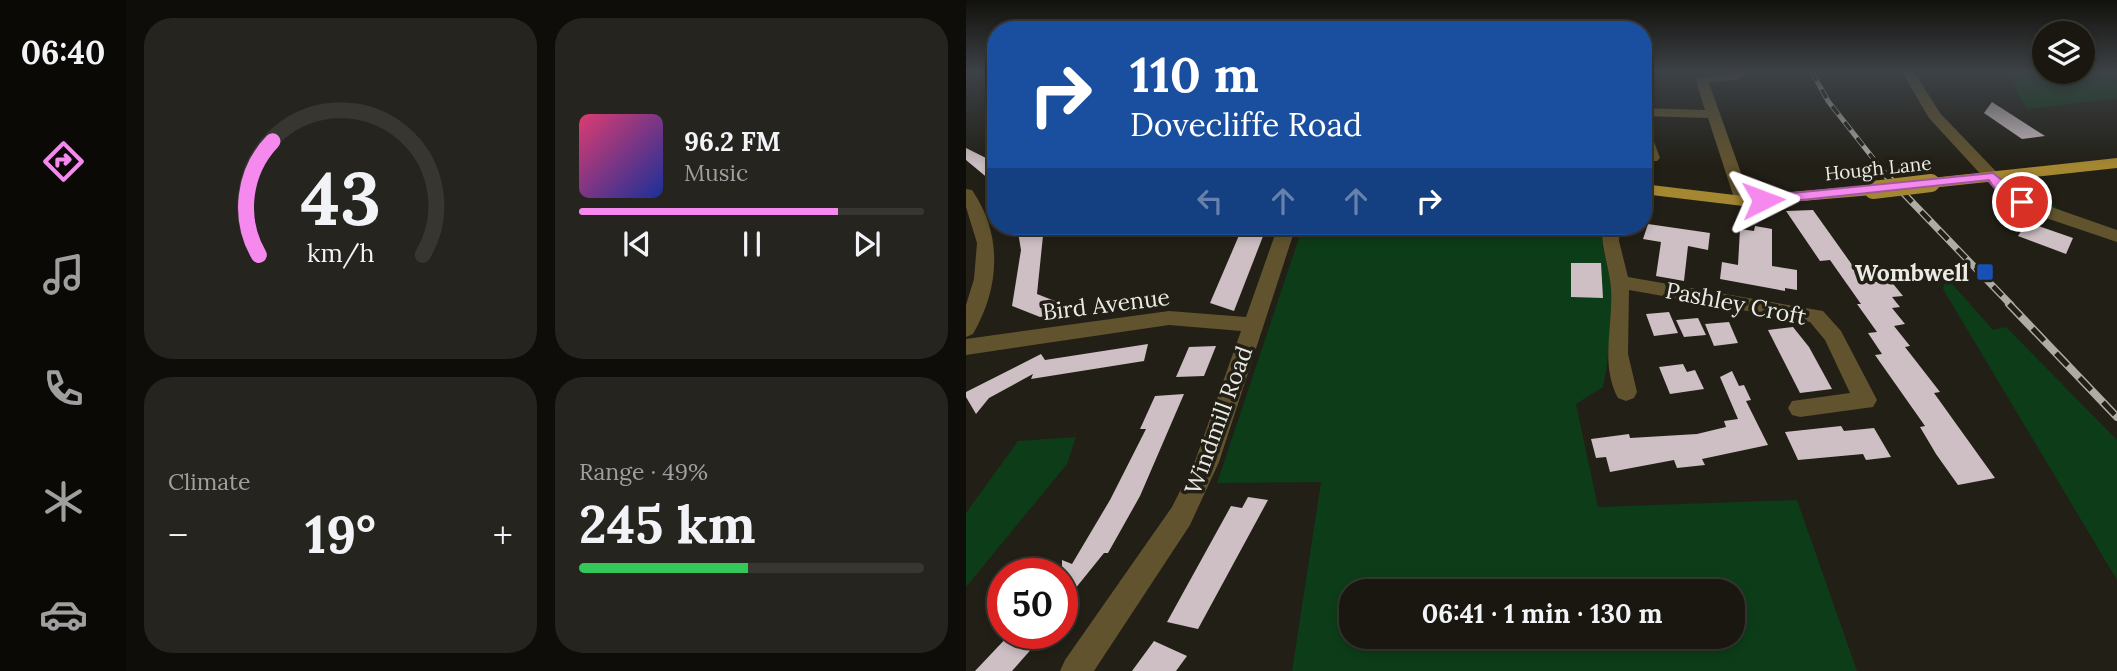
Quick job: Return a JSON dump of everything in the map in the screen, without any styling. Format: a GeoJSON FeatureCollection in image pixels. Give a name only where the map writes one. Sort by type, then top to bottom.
{"type":"FeatureCollection","features":[{"type":"Feature","properties":{"kind":"main road","name":"Hough Lane"},"geometry":{"type":"LineString","coordinates":[[1652,190],[1743,201],[1873,190],[2117,163]]}},
{"type":"Feature","properties":{"kind":"street"},"geometry":{"type":"LineString","coordinates":[[1709,103],[1728,150],[1743,201]]}},
{"type":"Feature","properties":{"kind":"street"},"geometry":{"type":"LineString","coordinates":[[1927,103],[1934,115],[1993,176],[1999,186],[2022,202],[2117,236]]}},
{"type":"Feature","properties":{"kind":"street"},"geometry":{"type":"LineString","coordinates":[[1652,113],[1713,114]]}},
{"type":"Feature","properties":{"kind":"street"},"geometry":{"type":"LineString","coordinates":[[966,194],[980,215],[986,250],[985,280],[966,329]]}},
{"type":"Feature","properties":{"kind":"street","name":"Windmill Road"},"geometry":{"type":"LineString","coordinates":[[1076,671],[1181,516],[1207,462],[1284,235]]}},
{"type":"Feature","properties":{"kind":"street"},"geometry":{"type":"LineString","coordinates":[[1610,235],[1620,282],[1618,354],[1626,392]]}},
{"type":"Feature","properties":{"kind":"street","name":"Pashley Croft"},"geometry":{"type":"LineString","coordinates":[[1620,282],[1816,316],[1834,336],[1865,400],[1800,408]]}},
{"type":"Feature","properties":{"kind":"street","name":"Bird Avenue"},"geometry":{"type":"LineString","coordinates":[[966,347],[1169,318],[1253,325]]}},
{"type":"Feature","properties":{"kind":"green space"},"geometry":{"type":"Polygon","coordinates":[[[2024,103],[2074,103],[2027,109],[2024,103]]]}},
{"type":"Feature","properties":{"kind":"green space"},"geometry":{"type":"Polygon","coordinates":[[[2042,180],[2039,188],[2045,199],[2065,213],[2030,201],[2014,188],[2015,184],[2042,180]]]}},
{"type":"Feature","properties":{"kind":"green space"},"geometry":{"type":"Polygon","coordinates":[[[1300,235],[1602,235],[1611,290],[1607,363],[1603,387],[1576,404],[1598,507],[1797,500],[1857,671],[1292,671],[1321,482],[1217,483],[1300,235]]]}},
{"type":"Feature","properties":{"kind":"green space"},"geometry":{"type":"Polygon","coordinates":[[[1946,277],[1993,330],[2006,327],[2117,440],[2117,580],[1943,289],[1946,277]]]}},
{"type":"Feature","properties":{"kind":"green space"},"geometry":{"type":"Polygon","coordinates":[[[1076,437],[1067,464],[990,558],[987,558],[966,587],[966,513],[1018,441],[1076,437]]]}},
{"type":"Feature","properties":{"kind":"building"},"geometry":{"type":"Polygon","coordinates":[[[1994,103],[2045,136],[2022,139],[1984,113],[1994,103]]]}},
{"type":"Feature","properties":{"kind":"building"},"geometry":{"type":"Polygon","coordinates":[[[966,148],[987,158],[987,178],[966,160],[966,148]]]}},
{"type":"Feature","properties":{"kind":"building"},"geometry":{"type":"Polygon","coordinates":[[[1813,210],[1865,283],[1890,280],[1903,296],[1892,297],[1900,307],[1892,308],[1905,324],[1894,326],[1910,346],[1905,347],[1940,392],[1934,393],[1995,478],[1958,485],[1936,454],[1920,427],[1925,426],[1875,355],[1882,354],[1868,333],[1877,332],[1857,304],[1861,304],[1830,260],[1820,261],[1786,211],[1813,210]]]}},
{"type":"Feature","properties":{"kind":"building"},"geometry":{"type":"Polygon","coordinates":[[[2027,222],[2073,238],[2066,254],[2018,236],[2027,222]]]}},
{"type":"Feature","properties":{"kind":"building"},"geometry":{"type":"Polygon","coordinates":[[[1652,225],[1710,233],[1708,250],[1688,246],[1684,281],[1656,276],[1661,242],[1643,239],[1644,235],[1652,235],[1652,225]]]}},
{"type":"Feature","properties":{"kind":"building"},"geometry":{"type":"Polygon","coordinates":[[[1755,226],[1772,229],[1772,266],[1797,270],[1797,290],[1785,288],[1785,291],[1720,279],[1722,262],[1738,265],[1740,229],[1754,231],[1755,226]]]}},
{"type":"Feature","properties":{"kind":"building"},"geometry":{"type":"Polygon","coordinates":[[[1018,235],[1043,235],[1037,294],[1078,310],[1040,317],[1012,306],[1021,250],[1018,235]]]}},
{"type":"Feature","properties":{"kind":"building"},"geometry":{"type":"Polygon","coordinates":[[[1239,235],[1264,235],[1234,311],[1210,303],[1239,235]]]}},
{"type":"Feature","properties":{"kind":"building"},"geometry":{"type":"Polygon","coordinates":[[[1571,263],[1601,263],[1603,298],[1571,297],[1571,263]]]}},
{"type":"Feature","properties":{"kind":"building"},"geometry":{"type":"Polygon","coordinates":[[[1669,312],[1678,333],[1654,336],[1646,314],[1669,312]]]}},
{"type":"Feature","properties":{"kind":"building"},"geometry":{"type":"Polygon","coordinates":[[[1698,318],[1706,335],[1684,337],[1676,320],[1698,318]]]}},
{"type":"Feature","properties":{"kind":"building"},"geometry":{"type":"Polygon","coordinates":[[[1729,322],[1738,343],[1714,346],[1705,324],[1729,322]]]}},
{"type":"Feature","properties":{"kind":"building"},"geometry":{"type":"Polygon","coordinates":[[[1793,327],[1809,347],[1832,389],[1800,393],[1768,330],[1793,327]]]}},
{"type":"Feature","properties":{"kind":"building"},"geometry":{"type":"Polygon","coordinates":[[[1148,344],[1144,361],[1031,379],[1033,374],[989,398],[976,414],[966,397],[966,392],[1041,354],[1045,360],[1148,344]]]}},
{"type":"Feature","properties":{"kind":"building"},"geometry":{"type":"Polygon","coordinates":[[[1216,346],[1204,376],[1176,377],[1189,347],[1216,346]]]}},
{"type":"Feature","properties":{"kind":"building"},"geometry":{"type":"Polygon","coordinates":[[[1683,364],[1687,372],[1695,370],[1704,389],[1670,394],[1659,367],[1683,364]]]}},
{"type":"Feature","properties":{"kind":"building"},"geometry":{"type":"Polygon","coordinates":[[[1732,371],[1739,386],[1744,385],[1751,400],[1746,401],[1768,445],[1702,459],[1705,465],[1677,468],[1674,460],[1610,472],[1606,457],[1596,458],[1591,439],[1629,434],[1630,438],[1697,434],[1726,427],[1724,421],[1738,419],[1720,377],[1732,371]]]}},
{"type":"Feature","properties":{"kind":"building"},"geometry":{"type":"Polygon","coordinates":[[[1184,394],[1140,496],[1108,553],[1104,553],[1078,585],[1078,558],[1076,558],[1110,500],[1146,429],[1140,429],[1155,396],[1184,394]]]}},
{"type":"Feature","properties":{"kind":"building"},"geometry":{"type":"Polygon","coordinates":[[[1841,426],[1844,431],[1874,428],[1891,457],[1866,460],[1863,454],[1798,460],[1785,432],[1841,426]]]}},
{"type":"Feature","properties":{"kind":"building"},"geometry":{"type":"Polygon","coordinates":[[[1248,497],[1268,500],[1198,629],[1167,622],[1231,506],[1242,508],[1248,497]]]}},
{"type":"Feature","properties":{"kind":"building"},"geometry":{"type":"Polygon","coordinates":[[[1154,641],[1187,656],[1176,671],[1132,671],[1154,641]]]}},
{"type":"Feature","properties":{"kind":"building"},"geometry":{"type":"Polygon","coordinates":[[[996,649],[1031,649],[1012,671],[975,671],[996,649]]]}},
{"type":"Feature","properties":{"kind":"railway"},"geometry":{"type":"LineString","coordinates":[[1830,103],[1887,176]]}},
{"type":"Feature","properties":{"kind":"railway"},"geometry":{"type":"LineString","coordinates":[[1885,174],[2011,305]]}},
{"type":"Feature","properties":{"kind":"railway"},"geometry":{"type":"LineString","coordinates":[[2009,304],[2117,417]]}},
{"type":"Feature","properties":{"kind":"place","name":"Wombwell"},"geometry":{"type":"Point","coordinates":[1985,272]}},
{"type":"Feature","properties":{"kind":"route"},"geometry":{"type":"LineString","coordinates":[[1763,200],[1805,198],[1993,176],[1999,186],[2022,202]]}}]}
